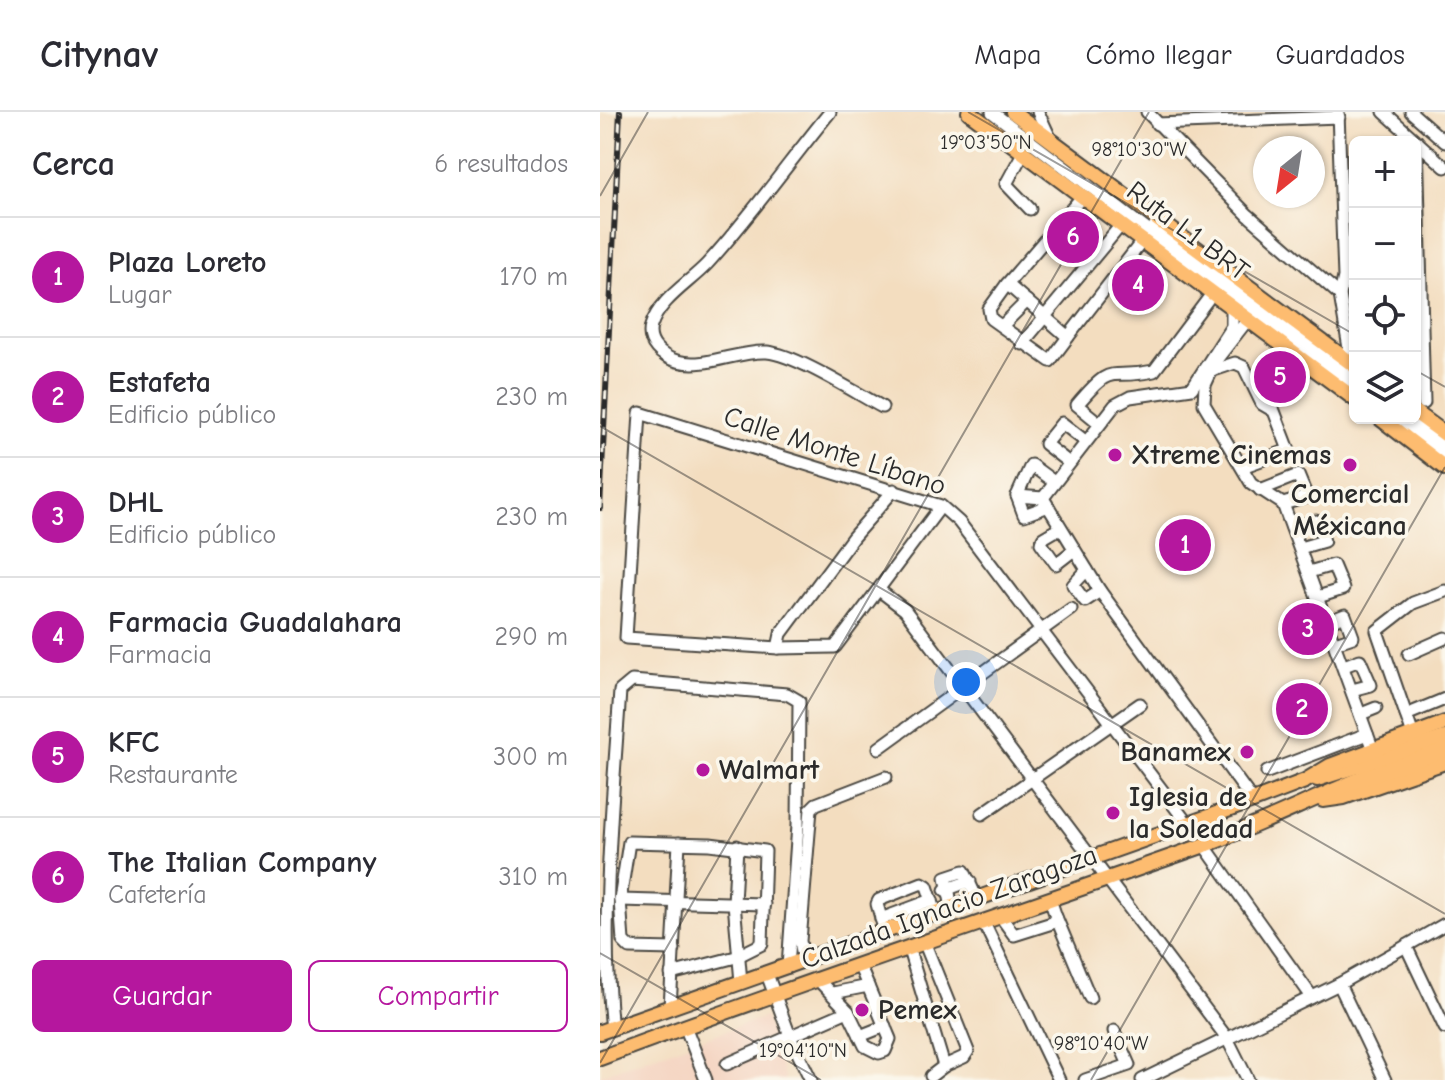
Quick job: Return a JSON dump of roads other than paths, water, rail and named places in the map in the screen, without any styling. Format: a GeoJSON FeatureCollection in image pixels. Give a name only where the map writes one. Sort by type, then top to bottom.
{"type":"FeatureCollection","features":[{"type":"Feature","properties":{"kind":"main road"},"geometry":{"type":"LineString","coordinates":[[969,112],[1081,198],[1214,291],[1349,394]]}},
{"type":"Feature","properties":{"kind":"main road"},"geometry":{"type":"LineString","coordinates":[[1013,112],[1349,357]]}},
{"type":"Feature","properties":{"kind":"main road"},"geometry":{"type":"LineString","coordinates":[[1421,409],[1445,434]]}},
{"type":"Feature","properties":{"kind":"main road"},"geometry":{"type":"LineString","coordinates":[[1388,424],[1445,468]]}},
{"type":"Feature","properties":{"kind":"main road","name":"Calzada Ignacio Zaragoza"},"geometry":{"type":"LineString","coordinates":[[1305,781],[1330,766],[1445,723]]}},
{"type":"Feature","properties":{"kind":"main road","name":"Calzada Ignacio Zaragoza"},"geometry":{"type":"LineString","coordinates":[[600,1058],[738,1006],[820,982],[1204,845],[1315,802],[1340,787],[1445,738]]}},
{"type":"Feature","properties":{"kind":"main road","name":"Calzada Ignacio Zaragoza"},"geometry":{"type":"LineString","coordinates":[[606,1031],[804,961],[883,925],[934,907],[952,908],[1305,781],[1445,750]]}},
{"type":"Feature","properties":{"kind":"main road","name":"Calzada Ignacio Zaragoza"},"geometry":{"type":"LineString","coordinates":[[1315,802],[1344,797],[1445,762]]}},
{"type":"Feature","properties":{"kind":"main road"},"geometry":{"type":"LineString","coordinates":[[738,1006],[762,976]]}},
{"type":"Feature","properties":{"kind":"street"},"geometry":{"type":"LineString","coordinates":[[830,112],[707,263],[660,309],[649,338],[656,349],[676,361],[695,362],[768,352],[809,367],[882,407]]}},
{"type":"Feature","properties":{"kind":"street","name":"Ruta L1 BRT"},"geometry":{"type":"LineString","coordinates":[[992,112],[1349,383]]}},
{"type":"Feature","properties":{"kind":"street","name":"Ruta L1 BRT"},"geometry":{"type":"LineString","coordinates":[[1005,112],[1349,373]]}},
{"type":"Feature","properties":{"kind":"street"},"geometry":{"type":"LineString","coordinates":[[1038,112],[1051,141]]}},
{"type":"Feature","properties":{"kind":"street"},"geometry":{"type":"LineString","coordinates":[[1147,112],[1248,215],[1340,295]]}},
{"type":"Feature","properties":{"kind":"street"},"geometry":{"type":"LineString","coordinates":[[1384,112],[1411,136]]}},
{"type":"Feature","properties":{"kind":"street"},"geometry":{"type":"LineString","coordinates":[[1411,112],[1445,142]]}},
{"type":"Feature","properties":{"kind":"street"},"geometry":{"type":"LineString","coordinates":[[1157,124],[1339,114],[1344,277],[1340,295],[1351,352]]}},
{"type":"Feature","properties":{"kind":"street"},"geometry":{"type":"LineString","coordinates":[[1421,145],[1445,167]]}},
{"type":"Feature","properties":{"kind":"street"},"geometry":{"type":"LineString","coordinates":[[1023,153],[1006,184],[1030,209]]}},
{"type":"Feature","properties":{"kind":"street"},"geometry":{"type":"LineString","coordinates":[[1081,198],[1007,284],[988,314],[1022,344],[1050,361],[1143,240]]}},
{"type":"Feature","properties":{"kind":"street"},"geometry":{"type":"LineString","coordinates":[[1418,208],[1419,352]]}},
{"type":"Feature","properties":{"kind":"street"},"geometry":{"type":"LineString","coordinates":[[1022,344],[1121,225]]}},
{"type":"Feature","properties":{"kind":"street"},"geometry":{"type":"LineString","coordinates":[[1007,284],[1068,337]]}},
{"type":"Feature","properties":{"kind":"street"},"geometry":{"type":"LineString","coordinates":[[1099,423],[1077,405],[1097,382],[1113,373],[1154,371],[1214,291]]}},
{"type":"Feature","properties":{"kind":"street"},"geometry":{"type":"LineString","coordinates":[[1002,326],[1027,301]]}},
{"type":"Feature","properties":{"kind":"street"},"geometry":{"type":"LineString","coordinates":[[1054,482],[1031,465],[1017,496],[1024,515],[1044,503],[1068,462],[1099,423],[1125,398],[1192,388],[1232,326],[1232,306]]}},
{"type":"Feature","properties":{"kind":"street"},"geometry":{"type":"LineString","coordinates":[[1249,318],[1211,371],[1203,396],[1204,404],[1242,467],[1260,490],[1283,504],[1373,750]]}},
{"type":"Feature","properties":{"kind":"street"},"geometry":{"type":"LineString","coordinates":[[1211,371],[1235,363],[1244,367],[1262,404],[1274,411],[1289,450],[1242,467]]}},
{"type":"Feature","properties":{"kind":"street","name":"Calle Monte Líbano"},"geometry":{"type":"LineString","coordinates":[[778,648],[626,638],[640,413],[941,506],[959,522],[1187,823]]}},
{"type":"Feature","properties":{"kind":"street"},"geometry":{"type":"LineString","coordinates":[[1068,462],[1045,444],[1062,423],[1085,441]]}},
{"type":"Feature","properties":{"kind":"street"},"geometry":{"type":"LineString","coordinates":[[1403,424],[1445,456]]}},
{"type":"Feature","properties":{"kind":"street"},"geometry":{"type":"LineString","coordinates":[[1416,424],[1445,446]]}},
{"type":"Feature","properties":{"kind":"street"},"geometry":{"type":"LineString","coordinates":[[1260,490],[1298,475],[1307,497],[1283,504]]}},
{"type":"Feature","properties":{"kind":"street"},"geometry":{"type":"LineString","coordinates":[[894,490],[853,537],[781,634],[778,648],[840,644],[941,506]]}},
{"type":"Feature","properties":{"kind":"street"},"geometry":{"type":"LineString","coordinates":[[1017,496],[1044,503],[1100,591],[1253,801]]}},
{"type":"Feature","properties":{"kind":"street"},"geometry":{"type":"LineString","coordinates":[[1292,528],[1316,521],[1324,541],[1300,548]]}},
{"type":"Feature","properties":{"kind":"street"},"geometry":{"type":"LineString","coordinates":[[1060,528],[1043,538],[1041,543],[1056,564],[1074,550]]}},
{"type":"Feature","properties":{"kind":"street"},"geometry":{"type":"LineString","coordinates":[[1309,572],[1333,565],[1343,589],[1318,597]]}},
{"type":"Feature","properties":{"kind":"street"},"geometry":{"type":"LineString","coordinates":[[1087,570],[1073,585],[1085,601],[1100,591]]}},
{"type":"Feature","properties":{"kind":"street"},"geometry":{"type":"LineString","coordinates":[[879,590],[905,610],[962,685],[1227,1038],[1248,1080]]}},
{"type":"Feature","properties":{"kind":"street"},"geometry":{"type":"LineString","coordinates":[[1413,735],[1410,713],[1377,631],[1413,603],[1445,591]]}},
{"type":"Feature","properties":{"kind":"street"},"geometry":{"type":"LineString","coordinates":[[879,748],[1071,609]]}},
{"type":"Feature","properties":{"kind":"street"},"geometry":{"type":"LineString","coordinates":[[1327,622],[1345,615],[1353,637],[1335,643]]}},
{"type":"Feature","properties":{"kind":"street"},"geometry":{"type":"LineString","coordinates":[[1409,654],[1445,638]]}},
{"type":"Feature","properties":{"kind":"street"},"geometry":{"type":"LineString","coordinates":[[1344,666],[1360,660],[1371,685],[1352,690]]}},
{"type":"Feature","properties":{"kind":"street"},"geometry":{"type":"LineString","coordinates":[[606,1031],[605,971],[620,691],[632,681],[787,694],[799,701],[798,825],[788,967]]}},
{"type":"Feature","properties":{"kind":"street"},"geometry":{"type":"LineString","coordinates":[[1410,713],[1445,699]]}},
{"type":"Feature","properties":{"kind":"street"},"geometry":{"type":"LineString","coordinates":[[982,814],[1140,704]]}},
{"type":"Feature","properties":{"kind":"street"},"geometry":{"type":"LineString","coordinates":[[1361,714],[1376,708]]}},
{"type":"Feature","properties":{"kind":"street"},"geometry":{"type":"LineString","coordinates":[[1410,713],[1429,729]]}},
{"type":"Feature","properties":{"kind":"street"},"geometry":{"type":"LineString","coordinates":[[1267,772],[1367,734]]}},
{"type":"Feature","properties":{"kind":"street"},"geometry":{"type":"LineString","coordinates":[[804,961],[800,941],[811,809],[816,804],[886,777]]}},
{"type":"Feature","properties":{"kind":"street"},"geometry":{"type":"LineString","coordinates":[[671,974],[736,957],[762,944],[765,851],[737,846],[629,842],[620,900],[625,946],[674,949]]}},
{"type":"Feature","properties":{"kind":"street"},"geometry":{"type":"LineString","coordinates":[[670,1008],[679,843]]}},
{"type":"Feature","properties":{"kind":"street"},"geometry":{"type":"LineString","coordinates":[[1204,845],[1312,997]]}},
{"type":"Feature","properties":{"kind":"street"},"geometry":{"type":"LineString","coordinates":[[737,846],[734,903],[736,957],[741,982]]}},
{"type":"Feature","properties":{"kind":"street"},"geometry":{"type":"LineString","coordinates":[[952,908],[945,890],[970,881],[977,899]]}},
{"type":"Feature","properties":{"kind":"street"},"geometry":{"type":"LineString","coordinates":[[883,925],[879,900],[922,883],[934,907]]}},
{"type":"Feature","properties":{"kind":"street"},"geometry":{"type":"LineString","coordinates":[[1050,899],[1090,998]]}},
{"type":"Feature","properties":{"kind":"street"},"geometry":{"type":"LineString","coordinates":[[620,900],[676,904],[764,904]]}},
{"type":"Feature","properties":{"kind":"street"},"geometry":{"type":"LineString","coordinates":[[1001,917],[1014,935],[1052,923],[1056,917]]}},
{"type":"Feature","properties":{"kind":"street"},"geometry":{"type":"LineString","coordinates":[[984,923],[1059,1080]]}},
{"type":"Feature","properties":{"kind":"street"},"geometry":{"type":"LineString","coordinates":[[1150,1078],[1339,984],[1443,927]]}},
{"type":"Feature","properties":{"kind":"street"},"geometry":{"type":"LineString","coordinates":[[925,944],[968,1051],[964,1057],[931,1076]]}},
{"type":"Feature","properties":{"kind":"street"},"geometry":{"type":"LineString","coordinates":[[1406,946],[1445,1028]]}},
{"type":"Feature","properties":{"kind":"street"},"geometry":{"type":"LineString","coordinates":[[909,950],[944,1066]]}},
{"type":"Feature","properties":{"kind":"street"},"geometry":{"type":"LineString","coordinates":[[820,982],[848,1011],[865,1046],[879,1053],[885,1051],[890,1039],[860,967]]}},
{"type":"Feature","properties":{"kind":"street"},"geometry":{"type":"LineString","coordinates":[[762,976],[811,1080]]}},
{"type":"Feature","properties":{"kind":"street"},"geometry":{"type":"LineString","coordinates":[[1339,984],[1385,1080]]}},
{"type":"Feature","properties":{"kind":"street"},"geometry":{"type":"LineString","coordinates":[[833,993],[868,986]]}},
{"type":"Feature","properties":{"kind":"street"},"geometry":{"type":"LineString","coordinates":[[727,1064],[791,1039],[848,1011]]}},
{"type":"Feature","properties":{"kind":"street"},"geometry":{"type":"LineString","coordinates":[[685,1026],[706,1080]]}},
{"type":"Feature","properties":{"kind":"street"},"geometry":{"type":"LineString","coordinates":[[860,1036],[885,1026]]}},
{"type":"Feature","properties":{"kind":"street"},"geometry":{"type":"LineString","coordinates":[[1085,1080],[1129,1065],[1114,1031]]}},
{"type":"Feature","properties":{"kind":"railway"},"geometry":{"type":"LineString","coordinates":[[600,508],[620,112]]}},
{"type":"Feature","properties":{"kind":"place","name":"The Italian Company"},"geometry":{"type":"Point","coordinates":[1073,237]}},
{"type":"Feature","properties":{"kind":"place","name":"Farmacia Guadalahara"},"geometry":{"type":"Point","coordinates":[1138,285]}},
{"type":"Feature","properties":{"kind":"place","name":"KFC"},"geometry":{"type":"Point","coordinates":[1280,377]}},
{"type":"Feature","properties":{"kind":"place","name":"Xtreme Cinemas"},"geometry":{"type":"Point","coordinates":[1115,455]}},
{"type":"Feature","properties":{"kind":"place","name":"Comercial Méxicana"},"geometry":{"type":"Point","coordinates":[1350,465]}},
{"type":"Feature","properties":{"kind":"place","name":"Plaza Loreto"},"geometry":{"type":"Point","coordinates":[1185,545]}},
{"type":"Feature","properties":{"kind":"place","name":"DHL"},"geometry":{"type":"Point","coordinates":[1308,629]}},
{"type":"Feature","properties":{"kind":"place","name":"Estafeta"},"geometry":{"type":"Point","coordinates":[1302,709]}},
{"type":"Feature","properties":{"kind":"place","name":"Banamex"},"geometry":{"type":"Point","coordinates":[1247,752]}},
{"type":"Feature","properties":{"kind":"place","name":"Walmart"},"geometry":{"type":"Point","coordinates":[703,770]}},
{"type":"Feature","properties":{"kind":"place","name":"Iglesia de la Soledad"},"geometry":{"type":"Point","coordinates":[1113,813]}},
{"type":"Feature","properties":{"kind":"place","name":"Pemex"},"geometry":{"type":"Point","coordinates":[862,1010]}}]}
